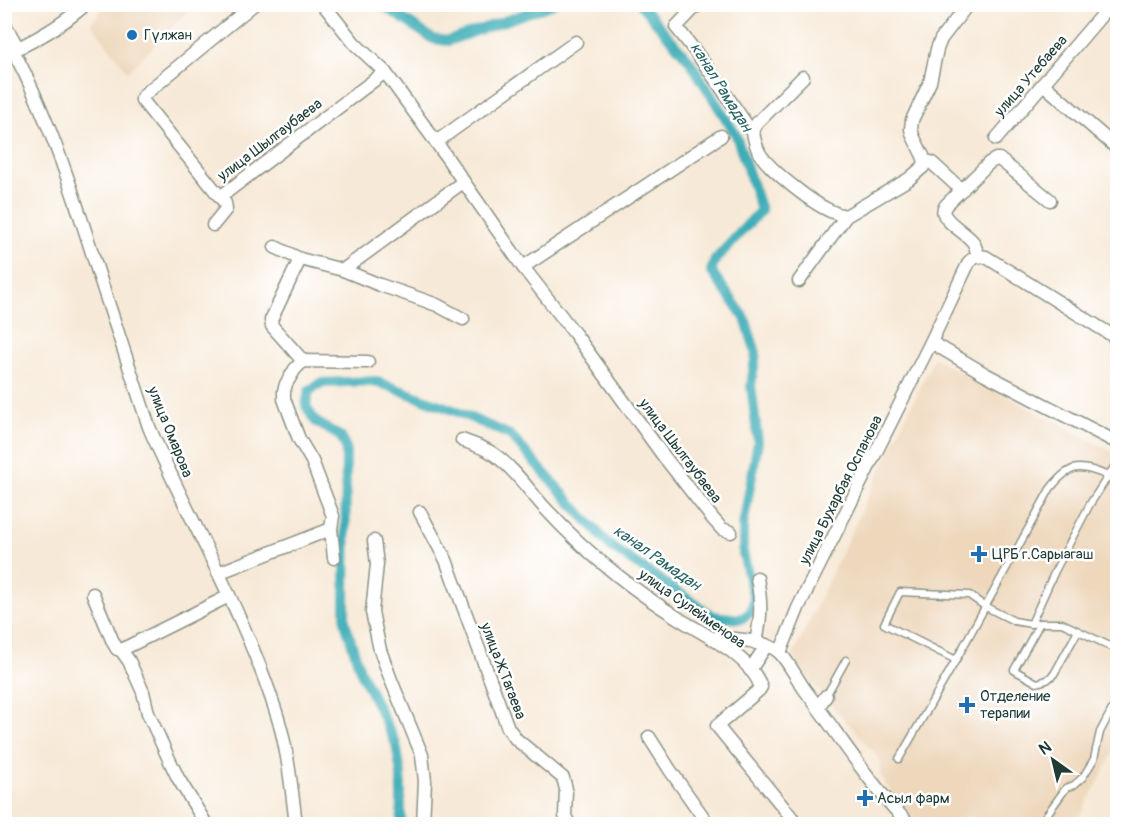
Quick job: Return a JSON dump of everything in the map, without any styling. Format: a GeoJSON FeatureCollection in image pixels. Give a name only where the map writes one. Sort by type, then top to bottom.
{"type":"FeatureCollection","features":[{"type":"Feature","properties":{"kind":"street"},"geometry":{"type":"LineString","coordinates":[[12,51],[69,20],[86,4]]}},
{"type":"Feature","properties":{"kind":"street","name":"улица Шылгаубаева"},"geometry":{"type":"LineString","coordinates":[[254,4],[141,98],[220,197],[385,72]]}},
{"type":"Feature","properties":{"kind":"street","name":"улица Шылгаубаева"},"geometry":{"type":"LineString","coordinates":[[323,4],[355,44],[385,72],[463,183],[662,454],[713,519],[722,529],[731,532]]}},
{"type":"Feature","properties":{"kind":"street"},"geometry":{"type":"LineString","coordinates":[[698,4],[676,27],[753,131]]}},
{"type":"Feature","properties":{"kind":"street"},"geometry":{"type":"LineString","coordinates":[[799,281],[846,216],[909,179],[923,167],[925,162],[913,136],[912,120],[930,82],[940,39],[968,4]]}},
{"type":"Feature","properties":{"kind":"street","name":"улица Утебаева"},"geometry":{"type":"LineString","coordinates":[[996,139],[1111,4]]}},
{"type":"Feature","properties":{"kind":"street","name":"улица Омарова"},"geometry":{"type":"LineString","coordinates":[[4,23],[12,51],[28,78],[69,180],[149,427],[230,596],[277,713],[288,757],[296,825]]}},
{"type":"Feature","properties":{"kind":"street"},"geometry":{"type":"LineString","coordinates":[[436,142],[576,42]]}},
{"type":"Feature","properties":{"kind":"street"},"geometry":{"type":"LineString","coordinates":[[803,77],[756,123],[753,131],[756,144],[760,153],[779,175],[822,207],[846,216]]}},
{"type":"Feature","properties":{"kind":"street"},"geometry":{"type":"LineString","coordinates":[[1044,84],[1118,149]]}},
{"type":"Feature","properties":{"kind":"street"},"geometry":{"type":"LineString","coordinates":[[524,267],[721,136]]}},
{"type":"Feature","properties":{"kind":"street"},"geometry":{"type":"LineString","coordinates":[[1050,200],[1003,162],[996,159],[946,205],[943,211],[972,242],[978,256],[986,257],[1118,339]]}},
{"type":"Feature","properties":{"kind":"street"},"geometry":{"type":"LineString","coordinates":[[925,162],[931,162],[963,189]]}},
{"type":"Feature","properties":{"kind":"street"},"geometry":{"type":"LineString","coordinates":[[343,270],[463,183]]}},
{"type":"Feature","properties":{"kind":"street"},"geometry":{"type":"LineString","coordinates":[[213,225],[226,209],[220,197]]}},
{"type":"Feature","properties":{"kind":"street"},"geometry":{"type":"LineString","coordinates":[[275,248],[300,259],[343,270],[437,305],[463,319]]}},
{"type":"Feature","properties":{"kind":"street","name":"улица Бухарбая Оспанова"},"geometry":{"type":"LineString","coordinates":[[780,653],[798,608],[932,342],[969,262],[978,256]]}},
{"type":"Feature","properties":{"kind":"street"},"geometry":{"type":"LineString","coordinates":[[300,259],[271,320],[272,326],[303,361]]}},
{"type":"Feature","properties":{"kind":"street"},"geometry":{"type":"LineString","coordinates":[[932,342],[985,374],[1118,443]]}},
{"type":"Feature","properties":{"kind":"street"},"geometry":{"type":"LineString","coordinates":[[334,558],[331,529],[333,516],[312,461],[299,440],[284,399],[284,391],[295,369],[303,361],[368,362]]}},
{"type":"Feature","properties":{"kind":"street","name":"улица Сулейменова"},"geometry":{"type":"LineString","coordinates":[[462,440],[490,452],[507,465],[577,541],[618,576],[679,618],[713,638],[732,652],[750,670],[761,687],[717,726],[797,825]]}},
{"type":"Feature","properties":{"kind":"street","name":"улица Ж.Тагаева"},"geometry":{"type":"LineString","coordinates":[[420,512],[446,560],[508,728],[516,739],[559,773],[565,781],[565,816],[569,825]]}},
{"type":"Feature","properties":{"kind":"street"},"geometry":{"type":"LineString","coordinates":[[218,573],[331,529]]}},
{"type":"Feature","properties":{"kind":"street"},"geometry":{"type":"LineString","coordinates":[[374,541],[376,564],[372,612],[384,660],[422,755],[425,781],[423,825]]}},
{"type":"Feature","properties":{"kind":"street"},"geometry":{"type":"LineString","coordinates":[[750,670],[761,644],[761,597],[757,578]]}},
{"type":"Feature","properties":{"kind":"street"},"geometry":{"type":"LineString","coordinates":[[93,594],[113,642],[129,661],[143,692],[148,712],[178,778],[206,825]]}},
{"type":"Feature","properties":{"kind":"street"},"geometry":{"type":"LineString","coordinates":[[120,650],[230,596]]}},
{"type":"Feature","properties":{"kind":"street"},"geometry":{"type":"LineString","coordinates":[[713,638],[737,638],[761,644],[780,653],[889,804],[909,825]]}},
{"type":"Feature","properties":{"kind":"street"},"geometry":{"type":"LineString","coordinates":[[818,707],[826,696]]}},
{"type":"Feature","properties":{"kind":"street"},"geometry":{"type":"LineString","coordinates":[[649,737],[708,825]]}},
{"type":"Feature","properties":{"kind":"lane"},"geometry":{"type":"LineString","coordinates":[[1031,624],[1055,571],[1085,514],[1118,461]]}},
{"type":"Feature","properties":{"kind":"lane"},"geometry":{"type":"LineString","coordinates":[[899,759],[1057,479],[1076,467],[1083,467],[1108,476]]}},
{"type":"Feature","properties":{"kind":"lane"},"geometry":{"type":"LineString","coordinates":[[956,660],[884,624],[900,592],[969,595],[986,607],[1014,621],[1031,624],[1062,623],[1118,650]]}},
{"type":"Feature","properties":{"kind":"lane"},"geometry":{"type":"LineString","coordinates":[[1040,623],[1014,670],[1037,683],[1047,680],[1053,674],[1078,630]]}},
{"type":"Feature","properties":{"kind":"lane"},"geometry":{"type":"LineString","coordinates":[[826,696],[846,660]]}},
{"type":"Feature","properties":{"kind":"lane"},"geometry":{"type":"LineString","coordinates":[[1040,825],[1066,788],[1074,785],[1083,777],[1094,759],[1100,732],[1118,698]]}},
{"type":"Feature","properties":{"kind":"shaded area","name":"Гүлжан"},"geometry":{"type":"Polygon","coordinates":[[[106,5],[194,5],[128,72],[91,23],[106,5]]]}},
{"type":"Feature","properties":{"kind":"shaded area","name":"ЦРБ г.Сарыагаш"},"geometry":{"type":"Polygon","coordinates":[[[934,358],[1117,454],[1117,746],[1076,824],[919,824],[896,800],[880,775],[880,759],[804,675],[793,655],[934,358]]]}},
{"type":"Feature","properties":{"kind":"waterway","name":"канал Рамадан"},"geometry":{"type":"LineString","coordinates":[[381,4],[433,39],[448,41],[553,4]]}},
{"type":"Feature","properties":{"kind":"waterway","name":"канал Рамадан"},"geometry":{"type":"LineString","coordinates":[[401,824],[401,774],[396,744],[360,670],[345,622],[346,448],[341,437],[315,421],[306,406],[309,391],[321,383],[375,381],[453,410],[510,435],[610,546],[713,616],[741,619],[751,612],[754,599],[743,553],[743,526],[758,442],[751,385],[756,353],[745,318],[711,271],[715,260],[761,210],[736,135],[689,60],[640,4]]}},
{"type":"Feature","properties":{"kind":"place","name":"Гүлжан"},"geometry":{"type":"Point","coordinates":[132,35]}},
{"type":"Feature","properties":{"kind":"place","name":"ЦРБ г.Сарыагаш"},"geometry":{"type":"Point","coordinates":[979,554]}},
{"type":"Feature","properties":{"kind":"place","name":"Отделение терапии"},"geometry":{"type":"Point","coordinates":[967,705]}},
{"type":"Feature","properties":{"kind":"place","name":"Асыл фарм"},"geometry":{"type":"Point","coordinates":[865,798]}}]}
